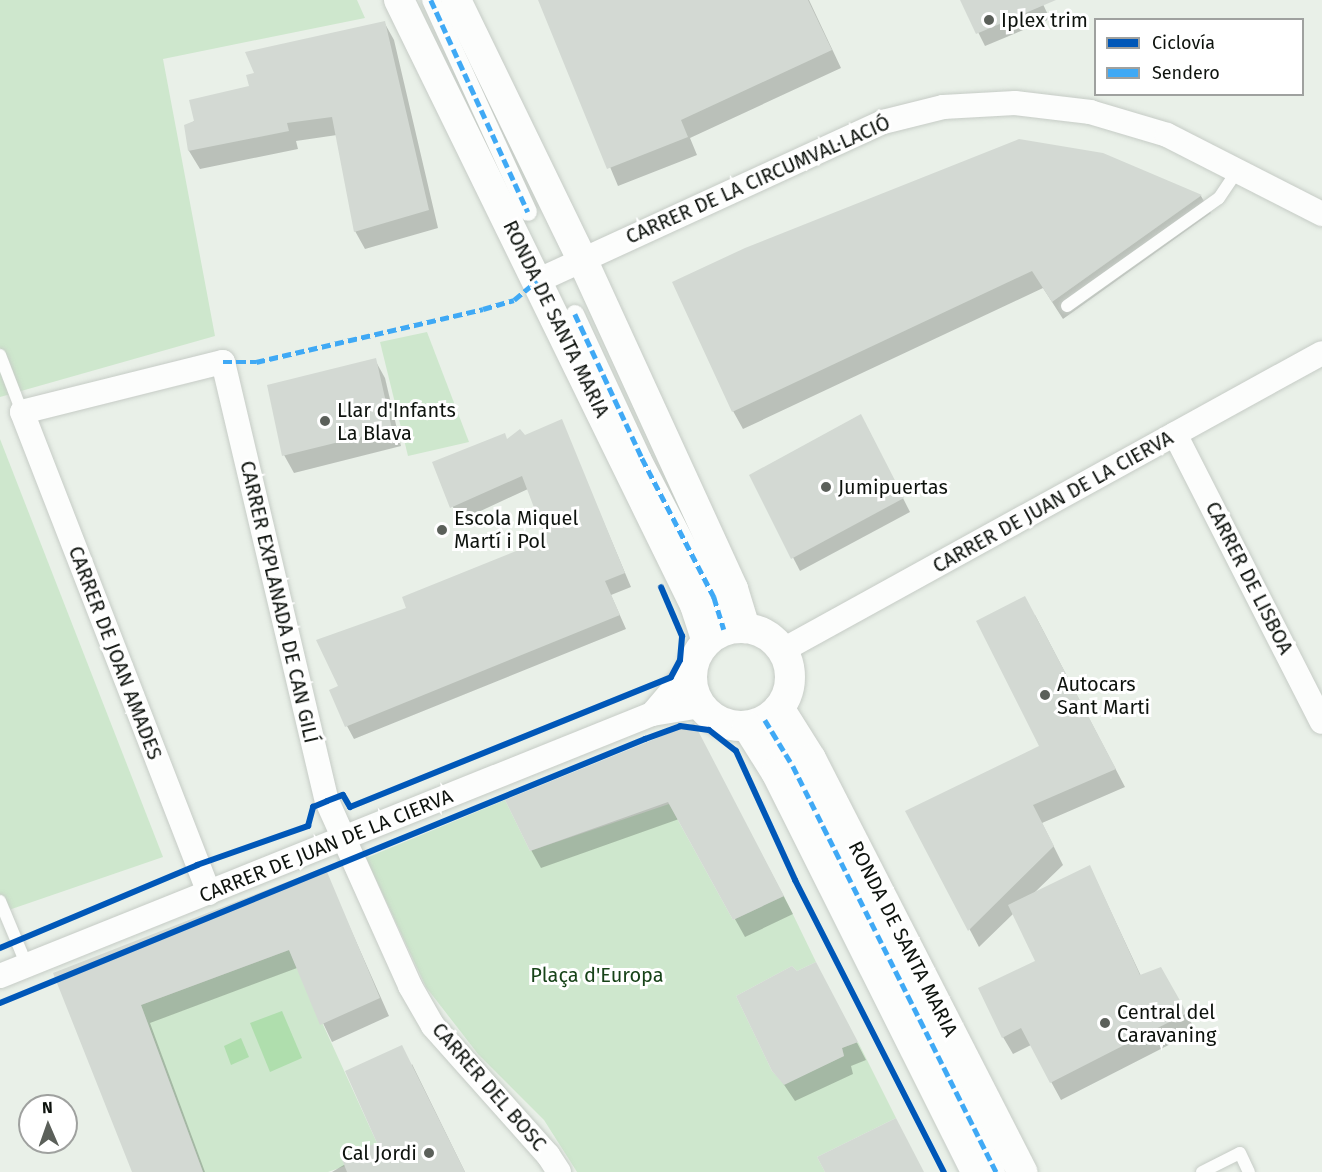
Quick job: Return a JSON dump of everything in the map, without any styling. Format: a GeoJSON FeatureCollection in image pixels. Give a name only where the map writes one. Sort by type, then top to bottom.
{"type":"FeatureCollection","features":[{"type":"Feature","properties":{"kind":"street","name":"RONDA DE SANTA MARIA"},"geometry":{"type":"LineString","coordinates":[[399,0],[695,605],[725,633]]}},
{"type":"Feature","properties":{"kind":"street","name":"RONDA DE SANTA MARIA"},"geometry":{"type":"LineString","coordinates":[[431,0],[528,212]]}},
{"type":"Feature","properties":{"kind":"street"},"geometry":{"type":"LineString","coordinates":[[456,0],[582,258],[733,589],[725,633],[692,667],[692,684],[701,706],[718,721],[764,718],[791,676],[783,650],[762,632],[725,633]]}},
{"type":"Feature","properties":{"kind":"street","name":"CARRER DE LA CIRCUMVAL·LACIÓ"},"geometry":{"type":"LineString","coordinates":[[537,281],[582,258],[883,122],[943,107],[1015,103],[1090,112],[1167,135],[1322,214]]}},
{"type":"Feature","properties":{"kind":"street","name":"RONDA DE SANTA MARIA"},"geometry":{"type":"LineString","coordinates":[[575,314],[642,458],[714,597],[725,633]]}},
{"type":"Feature","properties":{"kind":"street","name":"CARRER DE JUAN DE LA CIERVA"},"geometry":{"type":"LineString","coordinates":[[783,650],[1322,353]]}},
{"type":"Feature","properties":{"kind":"street","name":"CARRER EXPLANADA DE CAN GILÍ"},"geometry":{"type":"LineString","coordinates":[[22,412],[223,362],[327,801],[343,840]]}},
{"type":"Feature","properties":{"kind":"street","name":"CARRER DE JOAN AMADES"},"geometry":{"type":"LineString","coordinates":[[22,412],[209,893]]}},
{"type":"Feature","properties":{"kind":"street","name":"CARRER DE LISBOA"},"geometry":{"type":"LineString","coordinates":[[1175,434],[1322,722]]}},
{"type":"Feature","properties":{"kind":"street","name":"CARRER DE JUAN DE LA CIERVA"},"geometry":{"type":"LineString","coordinates":[[652,714],[692,667]]}},
{"type":"Feature","properties":{"kind":"street","name":"CARRER DE JUAN DE LA CIERVA"},"geometry":{"type":"LineString","coordinates":[[0,976],[652,714],[701,706]]}},
{"type":"Feature","properties":{"kind":"street","name":"RONDA DE SANTA MARIA"},"geometry":{"type":"LineString","coordinates":[[764,718],[776,772],[976,1172]]}},
{"type":"Feature","properties":{"kind":"street","name":"RONDA DE SANTA MARIA"},"geometry":{"type":"LineString","coordinates":[[764,718],[793,766],[996,1172]]}},
{"type":"Feature","properties":{"kind":"street","name":"RONDA DE SANTA MARIA"},"geometry":{"type":"LineString","coordinates":[[764,718],[811,759],[1022,1172]]}},
{"type":"Feature","properties":{"kind":"street","name":"CARRER DEL BOSC"},"geometry":{"type":"LineString","coordinates":[[343,840],[410,986],[433,1026],[548,1155],[559,1172]]}},
{"type":"Feature","properties":{"kind":"lane"},"geometry":{"type":"LineString","coordinates":[[1067,306],[1218,198],[1238,171]]}},
{"type":"Feature","properties":{"kind":"lane"},"geometry":{"type":"LineString","coordinates":[[0,356],[22,412]]}},
{"type":"Feature","properties":{"kind":"lane"},"geometry":{"type":"LineString","coordinates":[[0,901],[27,966]]}},
{"type":"Feature","properties":{"kind":"lane"},"geometry":{"type":"LineString","coordinates":[[1202,1172],[1240,1153],[1249,1172]]}},
{"type":"Feature","properties":{"kind":"green space"},"geometry":{"type":"Polygon","coordinates":[[[0,0],[357,0],[365,18],[163,59],[215,336],[0,397],[0,0]]]}},
{"type":"Feature","properties":{"kind":"green space"},"geometry":{"type":"Polygon","coordinates":[[[427,332],[469,442],[408,456],[380,342],[427,332]]]}},
{"type":"Feature","properties":{"kind":"green space"},"geometry":{"type":"Polygon","coordinates":[[[0,439],[163,857],[0,913],[0,439]]]}},
{"type":"Feature","properties":{"kind":"green space","name":"Plaça d'Europa"},"geometry":{"type":"Polygon","coordinates":[[[505,800],[530,851],[669,804],[733,920],[784,896],[816,962],[797,971],[792,966],[736,996],[772,1071],[784,1084],[844,1056],[842,1048],[858,1042],[896,1118],[817,1157],[825,1172],[577,1172],[544,1120],[478,1054],[426,987],[366,858],[505,800]]]}},
{"type":"Feature","properties":{"kind":"green space"},"geometry":{"type":"Polygon","coordinates":[[[289,950],[382,1154],[365,1161],[356,1147],[341,1157],[345,1166],[328,1172],[203,1172],[141,1005],[289,950]]]}},
{"type":"Feature","properties":{"kind":"shaded area"},"geometry":{"type":"Polygon","coordinates":[[[282,1011],[302,1058],[270,1072],[250,1023],[282,1011]]]}},
{"type":"Feature","properties":{"kind":"shaded area"},"geometry":{"type":"Polygon","coordinates":[[[241,1038],[249,1057],[231,1065],[224,1046],[241,1038]]]}},
{"type":"Feature","properties":{"kind":"building"},"geometry":{"type":"Polygon","coordinates":[[[538,0],[808,0],[832,50],[681,120],[688,137],[607,169],[538,0]]]}},
{"type":"Feature","properties":{"kind":"building","name":"Iplex trim"},"geometry":{"type":"Polygon","coordinates":[[[960,0],[1056,0],[976,34],[960,0]]]}},
{"type":"Feature","properties":{"kind":"building"},"geometry":{"type":"Polygon","coordinates":[[[385,21],[429,210],[354,232],[332,117],[287,123],[289,131],[188,151],[184,125],[194,121],[189,100],[249,86],[246,75],[254,73],[245,52],[385,21]]]}},
{"type":"Feature","properties":{"kind":"building"},"geometry":{"type":"Polygon","coordinates":[[[1019,139],[1103,153],[1202,195],[1052,302],[1032,271],[732,412],[672,282],[745,248],[1019,139]]]}},
{"type":"Feature","properties":{"kind":"building"},"geometry":{"type":"Polygon","coordinates":[[[376,358],[392,429],[282,456],[267,385],[376,358]]]}},
{"type":"Feature","properties":{"kind":"building","name":"Jumipuertas"},"geometry":{"type":"Polygon","coordinates":[[[861,414],[904,498],[791,559],[749,475],[861,414]]]}},
{"type":"Feature","properties":{"kind":"building"},"geometry":{"type":"Polygon","coordinates":[[[562,419],[625,573],[605,581],[620,615],[345,727],[329,690],[338,686],[316,640],[406,608],[402,597],[546,539],[522,476],[450,508],[432,462],[505,433],[507,439],[520,429],[525,435],[562,419]]]}},
{"type":"Feature","properties":{"kind":"building"},"geometry":{"type":"Polygon","coordinates":[[[1025,596],[1116,769],[1033,805],[1054,846],[968,931],[905,811],[1039,746],[976,621],[1025,596]]]}},
{"type":"Feature","properties":{"kind":"building"},"geometry":{"type":"Polygon","coordinates":[[[694,723],[784,896],[733,920],[668,802],[530,851],[505,800],[694,723]]]}},
{"type":"Feature","properties":{"kind":"building"},"geometry":{"type":"Polygon","coordinates":[[[1090,865],[1140,975],[1161,967],[1187,1013],[1050,1083],[1021,1028],[1002,1038],[978,988],[1035,961],[1008,905],[1090,865]]]}},
{"type":"Feature","properties":{"kind":"building"},"geometry":{"type":"Polygon","coordinates":[[[325,867],[380,998],[320,1025],[289,950],[141,1005],[203,1172],[132,1172],[53,973],[325,867]]]}},
{"type":"Feature","properties":{"kind":"building"},"geometry":{"type":"Polygon","coordinates":[[[816,962],[858,1042],[842,1048],[844,1056],[784,1085],[772,1071],[736,996],[792,966],[797,971],[816,962]]]}},
{"type":"Feature","properties":{"kind":"building"},"geometry":{"type":"Polygon","coordinates":[[[402,1045],[465,1172],[347,1172],[341,1157],[377,1143],[345,1071],[402,1045]]]}},
{"type":"Feature","properties":{"kind":"building"},"geometry":{"type":"Polygon","coordinates":[[[896,1118],[924,1172],[825,1172],[817,1157],[896,1118]]]}},
{"type":"Feature","properties":{"kind":"marked path"},"geometry":{"type":"LineString","coordinates":[[431,0],[528,212]]}},
{"type":"Feature","properties":{"kind":"marked path"},"geometry":{"type":"LineString","coordinates":[[223,362],[256,362],[483,309],[514,300],[537,281]]}},
{"type":"Feature","properties":{"kind":"marked path"},"geometry":{"type":"LineString","coordinates":[[575,314],[642,458],[714,597],[724,630]]}},
{"type":"Feature","properties":{"kind":"marked path"},"geometry":{"type":"LineString","coordinates":[[765,720],[793,766],[996,1172]]}},
{"type":"Feature","properties":{"kind":"cycle path"},"geometry":{"type":"LineString","coordinates":[[0,948],[197,865],[308,826],[313,807],[327,801],[343,795],[350,807],[671,677],[680,660],[682,636],[661,587]]}},
{"type":"Feature","properties":{"kind":"cycle path"},"geometry":{"type":"LineString","coordinates":[[0,1003],[645,739],[680,726],[709,730],[736,751],[795,880],[944,1172]]}},
{"type":"Feature","properties":{"kind":"place","name":"Iplex trim"},"geometry":{"type":"Point","coordinates":[989,20]}},
{"type":"Feature","properties":{"kind":"place","name":"Llar d'Infants La Blava"},"geometry":{"type":"Point","coordinates":[325,421]}},
{"type":"Feature","properties":{"kind":"place","name":"Jumipuertas"},"geometry":{"type":"Point","coordinates":[826,487]}},
{"type":"Feature","properties":{"kind":"place","name":"Escola Miquel Martí i Pol"},"geometry":{"type":"Point","coordinates":[442,530]}},
{"type":"Feature","properties":{"kind":"place","name":"Autocars Sant Marti"},"geometry":{"type":"Point","coordinates":[1045,695]}},
{"type":"Feature","properties":{"kind":"place","name":"Central del Caravaning"},"geometry":{"type":"Point","coordinates":[1105,1023]}},
{"type":"Feature","properties":{"kind":"place","name":"Cal Jordi"},"geometry":{"type":"Point","coordinates":[429,1153]}}]}
